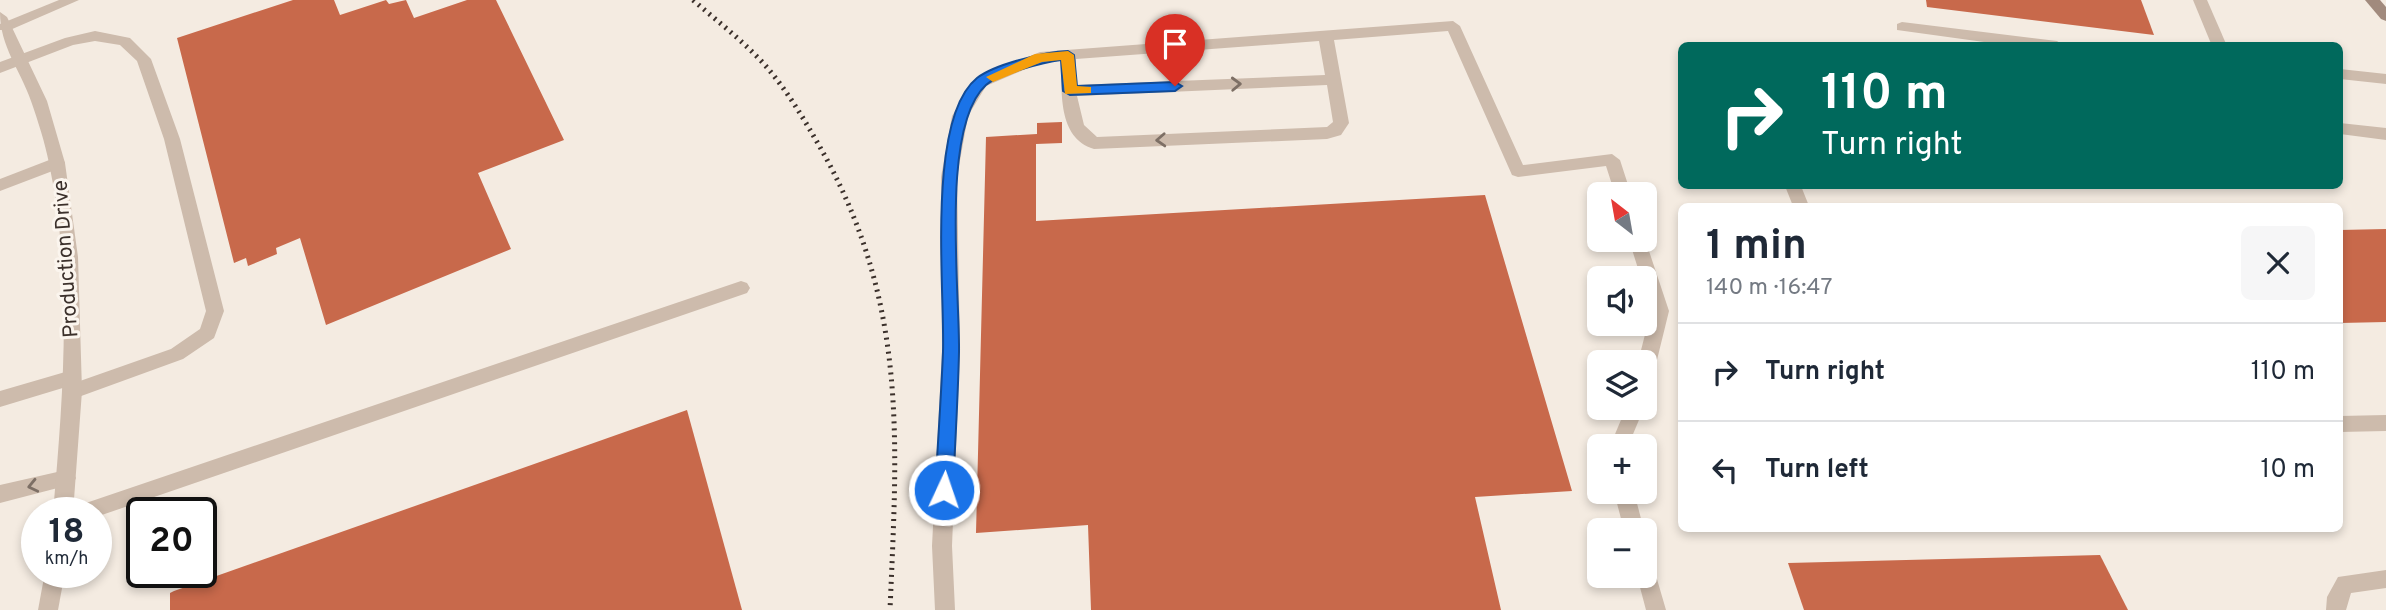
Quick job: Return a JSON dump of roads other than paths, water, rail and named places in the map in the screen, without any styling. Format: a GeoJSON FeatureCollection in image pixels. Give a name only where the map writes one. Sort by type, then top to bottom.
{"type":"FeatureCollection","features":[{"type":"Feature","properties":{"kind":"main road"},"geometry":{"type":"LineString","coordinates":[[2372,0],[2386,16]]}},
{"type":"Feature","properties":{"kind":"street"},"geometry":{"type":"LineString","coordinates":[[2,22],[72,0]]}},
{"type":"Feature","properties":{"kind":"street"},"geometry":{"type":"LineString","coordinates":[[2200,0],[2218,42]]}},
{"type":"Feature","properties":{"kind":"street","name":"Production Drive"},"geometry":{"type":"LineString","coordinates":[[2,22],[39,101],[57,163],[69,257],[73,384],[64,497]]}},
{"type":"Feature","properties":{"kind":"street"},"geometry":{"type":"LineString","coordinates":[[945,610],[942,546],[951,351],[949,177],[960,116],[981,82],[1040,57],[1453,26],[1518,171],[1612,160],[1619,182]]}},
{"type":"Feature","properties":{"kind":"street"},"geometry":{"type":"LineString","coordinates":[[1902,27],[2024,42]]}},
{"type":"Feature","properties":{"kind":"street"},"geometry":{"type":"LineString","coordinates":[[0,68],[70,41],[95,36],[125,41],[144,59],[172,139],[215,311],[208,333],[177,354],[73,384],[0,399]]}},
{"type":"Feature","properties":{"kind":"street"},"geometry":{"type":"LineString","coordinates":[[1068,55],[1073,122],[1084,138],[1094,144],[1327,133],[1335,131],[1341,123],[1326,37]]}},
{"type":"Feature","properties":{"kind":"street"},"geometry":{"type":"LineString","coordinates":[[2343,74],[2386,79]]}},
{"type":"Feature","properties":{"kind":"street"},"geometry":{"type":"LineString","coordinates":[[1070,91],[1334,80]]}},
{"type":"Feature","properties":{"kind":"street"},"geometry":{"type":"LineString","coordinates":[[2343,129],[2386,134]]}},
{"type":"Feature","properties":{"kind":"street"},"geometry":{"type":"LineString","coordinates":[[0,185],[57,163]]}},
{"type":"Feature","properties":{"kind":"street"},"geometry":{"type":"LineString","coordinates":[[1641,252],[1660,311],[1650,350]]}},
{"type":"Feature","properties":{"kind":"street"},"geometry":{"type":"LineString","coordinates":[[112,503],[741,288]]}},
{"type":"Feature","properties":{"kind":"street"},"geometry":{"type":"LineString","coordinates":[[2343,424],[2386,423]]}},
{"type":"Feature","properties":{"kind":"street"},"geometry":{"type":"LineString","coordinates":[[0,494],[65,478]]}},
{"type":"Feature","properties":{"kind":"street"},"geometry":{"type":"LineString","coordinates":[[2336,610],[2337,597],[2345,584],[2386,579]]}},
{"type":"Feature","properties":{"kind":"street"},"geometry":{"type":"LineString","coordinates":[[48,610],[52,588]]}},
{"type":"Feature","properties":{"kind":"street"},"geometry":{"type":"LineString","coordinates":[[1650,588],[1656,610]]}},
{"type":"Feature","properties":{"kind":"railway"},"geometry":{"type":"LineString","coordinates":[[693,0],[756,55],[789,97],[825,156],[852,213],[871,268],[884,323],[891,378],[894,490],[890,610]]}}]}
